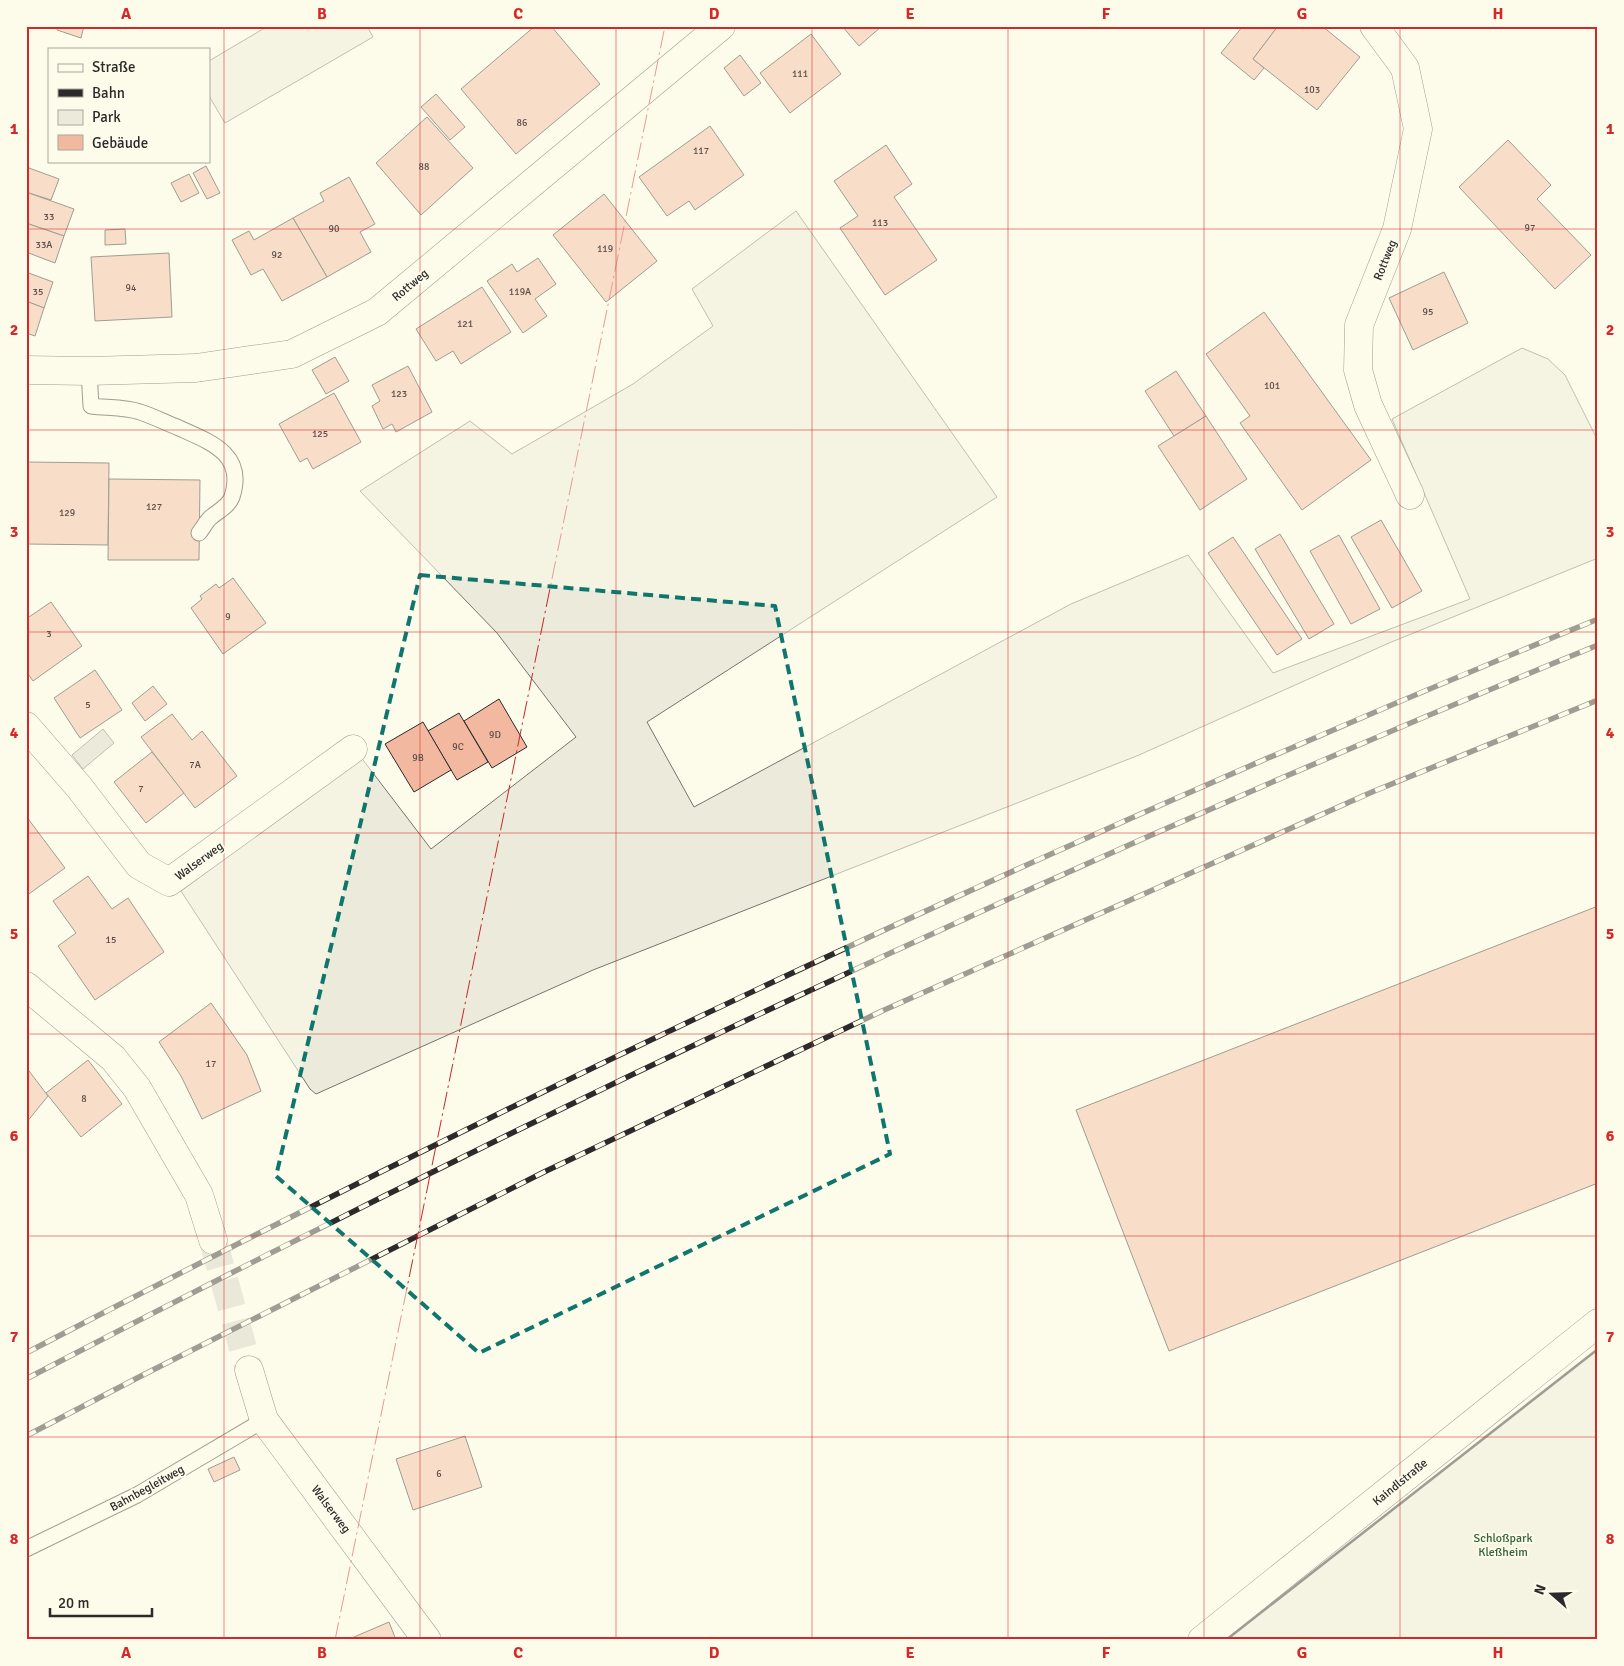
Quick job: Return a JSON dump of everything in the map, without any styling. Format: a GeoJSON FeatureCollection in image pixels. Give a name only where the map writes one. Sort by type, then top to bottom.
{"type":"FeatureCollection","features":[{"type":"Feature","properties":{"kind":"street","name":"Rottweg"},"geometry":{"type":"LineString","coordinates":[[26,370],[90,372],[196,368],[292,354],[377,312],[721,26]]}},
{"type":"Feature","properties":{"kind":"street","name":"Rottweg"},"geometry":{"type":"LineString","coordinates":[[1374,26],[1405,68],[1418,129],[1397,230],[1359,325],[1358,370],[1368,405],[1410,495]]}},
{"type":"Feature","properties":{"kind":"street","name":"Walserweg"},"geometry":{"type":"LineString","coordinates":[[26,726],[80,787],[139,865],[169,882],[353,749]]}},
{"type":"Feature","properties":{"kind":"street"},"geometry":{"type":"LineString","coordinates":[[26,986],[113,1058],[137,1088],[200,1195],[213,1240]]}},
{"type":"Feature","properties":{"kind":"street","name":"Kaindlstraße"},"geometry":{"type":"LineString","coordinates":[[1202,1640],[1598,1323]]}},
{"type":"Feature","properties":{"kind":"street","name":"Walserweg"},"geometry":{"type":"LineString","coordinates":[[249,1370],[264,1420],[427,1640]]}},
{"type":"Feature","properties":{"kind":"lane"},"geometry":{"type":"LineString","coordinates":[[90,372],[91,406],[139,412],[211,442],[224,451],[231,461],[234,474],[231,499],[222,510],[210,518],[199,533]]}},
{"type":"Feature","properties":{"kind":"lane","name":"Bahnbegleitweg"},"geometry":{"type":"LineString","coordinates":[[26,1549],[137,1495],[264,1420]]}},
{"type":"Feature","properties":{"kind":"highlighted area"},"geometry":{"type":"Polygon","coordinates":[[[420,575],[775,606],[890,1154],[479,1353],[276,1176],[420,575]]]}},
{"type":"Feature","properties":{"kind":"green space"},"geometry":{"type":"Polygon","coordinates":[[[268,26],[367,26],[373,37],[225,123],[210,98],[210,60],[268,26]]]}},
{"type":"Feature","properties":{"kind":"green space"},"geometry":{"type":"Polygon","coordinates":[[[796,211],[997,497],[647,722],[694,807],[1071,604],[1188,555],[1273,673],[1470,599],[1392,419],[1522,348],[1548,359],[1565,375],[1598,441],[1598,558],[1389,643],[1139,755],[593,970],[316,1094],[310,1089],[181,891],[360,756],[431,849],[576,737],[497,633],[360,491],[470,421],[512,454],[633,384],[713,326],[692,289],[796,211]]]}},
{"type":"Feature","properties":{"kind":"green space","name":"Schloßpark Kleßheim"},"geometry":{"type":"Polygon","coordinates":[[[1598,1349],[1598,1640],[1226,1640],[1267,1607],[1598,1349]]]}},
{"type":"Feature","properties":{"kind":"shaded area"},"geometry":{"type":"Polygon","coordinates":[[[103,729],[114,743],[83,769],[72,755],[103,729]]]}},
{"type":"Feature","properties":{"kind":"building"},"geometry":{"type":"Polygon","coordinates":[[[58,26],[84,26],[81,38],[57,30],[58,26]]]}},
{"type":"Feature","properties":{"kind":"building"},"geometry":{"type":"Polygon","coordinates":[[[535,26],[551,26],[600,84],[516,154],[461,89],[535,26]]]}},
{"type":"Feature","properties":{"kind":"building"},"geometry":{"type":"Polygon","coordinates":[[[842,26],[882,26],[859,46],[842,26]]]}},
{"type":"Feature","properties":{"kind":"building"},"geometry":{"type":"Polygon","coordinates":[[[1243,26],[1278,26],[1253,59],[1264,68],[1254,80],[1221,53],[1243,26]]]}},
{"type":"Feature","properties":{"kind":"building"},"geometry":{"type":"Polygon","coordinates":[[[1278,26],[1322,26],[1360,57],[1317,110],[1253,59],[1278,26]]]}},
{"type":"Feature","properties":{"kind":"building"},"geometry":{"type":"Polygon","coordinates":[[[811,34],[841,74],[790,113],[760,73],[811,34]]]}},
{"type":"Feature","properties":{"kind":"building"},"geometry":{"type":"Polygon","coordinates":[[[740,55],[761,83],[744,96],[724,68],[740,55]]]}},
{"type":"Feature","properties":{"kind":"building"},"geometry":{"type":"Polygon","coordinates":[[[436,94],[465,127],[450,140],[421,107],[436,94]]]}},
{"type":"Feature","properties":{"kind":"building"},"geometry":{"type":"Polygon","coordinates":[[[427,117],[473,168],[421,215],[376,163],[427,117]]]}},
{"type":"Feature","properties":{"kind":"building"},"geometry":{"type":"Polygon","coordinates":[[[710,126],[744,175],[695,210],[689,201],[667,216],[639,177],[710,126]]]}},
{"type":"Feature","properties":{"kind":"building"},"geometry":{"type":"Polygon","coordinates":[[[1508,140],[1551,185],[1537,199],[1591,255],[1555,289],[1459,187],[1508,140]]]}},
{"type":"Feature","properties":{"kind":"building"},"geometry":{"type":"Polygon","coordinates":[[[886,145],[912,184],[894,197],[937,260],[885,295],[840,228],[858,216],[834,181],[886,145]]]}},
{"type":"Feature","properties":{"kind":"building"},"geometry":{"type":"Polygon","coordinates":[[[206,166],[220,193],[207,199],[193,173],[206,166]]]}},
{"type":"Feature","properties":{"kind":"building"},"geometry":{"type":"Polygon","coordinates":[[[29,168],[59,179],[51,200],[26,192],[26,177],[29,168]]]}},
{"type":"Feature","properties":{"kind":"building"},"geometry":{"type":"Polygon","coordinates":[[[189,174],[199,193],[181,202],[171,183],[189,174]]]}},
{"type":"Feature","properties":{"kind":"building"},"geometry":{"type":"Polygon","coordinates":[[[349,177],[375,224],[360,232],[371,252],[327,277],[293,218],[324,201],[320,193],[349,177]]]}},
{"type":"Feature","properties":{"kind":"building"},"geometry":{"type":"Polygon","coordinates":[[[26,192],[74,209],[64,236],[26,223],[26,192]]]}},
{"type":"Feature","properties":{"kind":"building"},"geometry":{"type":"Polygon","coordinates":[[[604,194],[657,261],[606,302],[553,235],[604,194]]]}},
{"type":"Feature","properties":{"kind":"building"},"geometry":{"type":"Polygon","coordinates":[[[293,218],[327,277],[282,301],[263,269],[251,275],[232,240],[249,231],[254,240],[293,218]]]}},
{"type":"Feature","properties":{"kind":"building"},"geometry":{"type":"Polygon","coordinates":[[[26,223],[64,236],[55,263],[26,252],[26,223]]]}},
{"type":"Feature","properties":{"kind":"building"},"geometry":{"type":"Polygon","coordinates":[[[125,229],[126,244],[105,245],[105,230],[125,229]]]}},
{"type":"Feature","properties":{"kind":"building"},"geometry":{"type":"Polygon","coordinates":[[[169,253],[172,317],[95,321],[91,257],[169,253]]]}},
{"type":"Feature","properties":{"kind":"building"},"geometry":{"type":"Polygon","coordinates":[[[538,258],[556,284],[535,299],[547,316],[523,333],[487,281],[512,264],[517,272],[538,258]]]}},
{"type":"Feature","properties":{"kind":"building"},"geometry":{"type":"Polygon","coordinates":[[[26,272],[53,282],[44,308],[26,301],[26,272]]]}},
{"type":"Feature","properties":{"kind":"building"},"geometry":{"type":"Polygon","coordinates":[[[1444,272],[1468,323],[1413,350],[1389,298],[1444,272]]]}},
{"type":"Feature","properties":{"kind":"building"},"geometry":{"type":"Polygon","coordinates":[[[482,287],[511,332],[461,364],[453,351],[436,361],[416,329],[482,287]]]}},
{"type":"Feature","properties":{"kind":"building"},"geometry":{"type":"Polygon","coordinates":[[[26,301],[44,308],[35,336],[26,333],[26,301]]]}},
{"type":"Feature","properties":{"kind":"building"},"geometry":{"type":"Polygon","coordinates":[[[1264,312],[1371,460],[1302,510],[1240,423],[1250,416],[1206,354],[1264,312]]]}},
{"type":"Feature","properties":{"kind":"building"},"geometry":{"type":"Polygon","coordinates":[[[335,357],[349,381],[326,394],[312,370],[335,357]]]}},
{"type":"Feature","properties":{"kind":"building"},"geometry":{"type":"Polygon","coordinates":[[[408,366],[432,412],[396,432],[392,424],[383,429],[372,406],[380,401],[372,385],[408,366]]]}},
{"type":"Feature","properties":{"kind":"building"},"geometry":{"type":"Polygon","coordinates":[[[1176,371],[1206,416],[1174,436],[1145,391],[1176,371]]]}},
{"type":"Feature","properties":{"kind":"building"},"geometry":{"type":"Polygon","coordinates":[[[334,393],[361,442],[313,469],[307,458],[300,462],[279,424],[334,393]]]}},
{"type":"Feature","properties":{"kind":"building"},"geometry":{"type":"Polygon","coordinates":[[[1206,416],[1247,479],[1200,510],[1158,446],[1206,416]]]}},
{"type":"Feature","properties":{"kind":"building"},"geometry":{"type":"Polygon","coordinates":[[[26,462],[109,463],[108,545],[26,544],[26,462]]]}},
{"type":"Feature","properties":{"kind":"building"},"geometry":{"type":"Polygon","coordinates":[[[109,479],[200,480],[199,560],[108,560],[109,479]]]}},
{"type":"Feature","properties":{"kind":"building"},"geometry":{"type":"Polygon","coordinates":[[[1381,520],[1422,591],[1392,608],[1351,537],[1381,520]]]}},
{"type":"Feature","properties":{"kind":"building"},"geometry":{"type":"Polygon","coordinates":[[[1280,534],[1334,624],[1309,639],[1255,549],[1280,534]]]}},
{"type":"Feature","properties":{"kind":"building"},"geometry":{"type":"Polygon","coordinates":[[[1339,535],[1380,609],[1351,624],[1310,551],[1339,535]]]}},
{"type":"Feature","properties":{"kind":"building"},"geometry":{"type":"Polygon","coordinates":[[[1233,537],[1302,639],[1277,655],[1208,553],[1233,537]]]}},
{"type":"Feature","properties":{"kind":"building"},"geometry":{"type":"Polygon","coordinates":[[[233,578],[266,623],[223,654],[191,608],[202,599],[200,596],[216,584],[219,588],[233,578]]]}},
{"type":"Feature","properties":{"kind":"building"},"geometry":{"type":"Polygon","coordinates":[[[51,602],[82,646],[33,681],[26,671],[26,619],[51,602]]]}},
{"type":"Feature","properties":{"kind":"building"},"geometry":{"type":"Polygon","coordinates":[[[95,670],[122,710],[80,738],[54,698],[95,670]]]}},
{"type":"Feature","properties":{"kind":"building"},"geometry":{"type":"Polygon","coordinates":[[[153,686],[167,704],[145,721],[132,703],[153,686]]]}},
{"type":"Feature","properties":{"kind":"building"},"geometry":{"type":"Polygon","coordinates":[[[499,699],[527,747],[492,768],[464,721],[499,699]]]}},
{"type":"Feature","properties":{"kind":"building"},"geometry":{"type":"Polygon","coordinates":[[[459,713],[488,762],[457,780],[428,731],[459,713]]]}},
{"type":"Feature","properties":{"kind":"building"},"geometry":{"type":"Polygon","coordinates":[[[172,714],[192,740],[202,731],[237,776],[195,808],[141,737],[172,714]]]}},
{"type":"Feature","properties":{"kind":"building"},"geometry":{"type":"Polygon","coordinates":[[[423,722],[451,770],[414,792],[385,744],[423,722]]]}},
{"type":"Feature","properties":{"kind":"building"},"geometry":{"type":"Polygon","coordinates":[[[152,752],[184,793],[146,823],[114,782],[152,752]]]}},
{"type":"Feature","properties":{"kind":"building"},"geometry":{"type":"Polygon","coordinates":[[[26,816],[65,868],[26,896],[26,816]]]}},
{"type":"Feature","properties":{"kind":"building"},"geometry":{"type":"Polygon","coordinates":[[[88,876],[112,909],[128,898],[164,952],[95,1000],[58,946],[76,933],[53,901],[88,876]]]}},
{"type":"Feature","properties":{"kind":"building"},"geometry":{"type":"Polygon","coordinates":[[[1598,906],[1598,1183],[1169,1351],[1076,1110],[1598,906]]]}},
{"type":"Feature","properties":{"kind":"building"},"geometry":{"type":"Polygon","coordinates":[[[211,1003],[247,1055],[261,1091],[202,1119],[181,1076],[159,1042],[211,1003]]]}},
{"type":"Feature","properties":{"kind":"building"},"geometry":{"type":"Polygon","coordinates":[[[88,1060],[122,1104],[81,1137],[46,1093],[88,1060]]]}},
{"type":"Feature","properties":{"kind":"building"},"geometry":{"type":"Polygon","coordinates":[[[26,1067],[48,1096],[26,1123],[26,1067]]]}},
{"type":"Feature","properties":{"kind":"building"},"geometry":{"type":"Polygon","coordinates":[[[465,1436],[482,1487],[413,1510],[396,1459],[465,1436]]]}},
{"type":"Feature","properties":{"kind":"building"},"geometry":{"type":"Polygon","coordinates":[[[234,1457],[240,1470],[214,1482],[208,1469],[234,1457]]]}},
{"type":"Feature","properties":{"kind":"building"},"geometry":{"type":"Polygon","coordinates":[[[389,1622],[396,1640],[347,1640],[389,1622]]]}},
{"type":"Feature","properties":{"kind":"tunnel"},"geometry":{"type":"LineString","coordinates":[[213,1240],[249,1370]]}},
{"type":"Feature","properties":{"kind":"railway"},"geometry":{"type":"LineString","coordinates":[[26,1353],[219,1253],[413,1156],[803,968],[1198,788],[1598,619]]}},
{"type":"Feature","properties":{"kind":"railway"},"geometry":{"type":"LineString","coordinates":[[26,1379],[412,1182],[803,994],[1198,814],[1598,645]]}},
{"type":"Feature","properties":{"kind":"railway"},"geometry":{"type":"LineString","coordinates":[[26,1436],[544,1172],[882,1011],[1372,792],[1598,700]]}},
{"type":"Feature","properties":{"kind":"wall"},"geometry":{"type":"LineString","coordinates":[[1226,1640],[1598,1349]]}},
{"type":"Feature","properties":{"kind":"power"},"geometry":{"type":"LineString","coordinates":[[335,1640],[665,26]]}}]}
